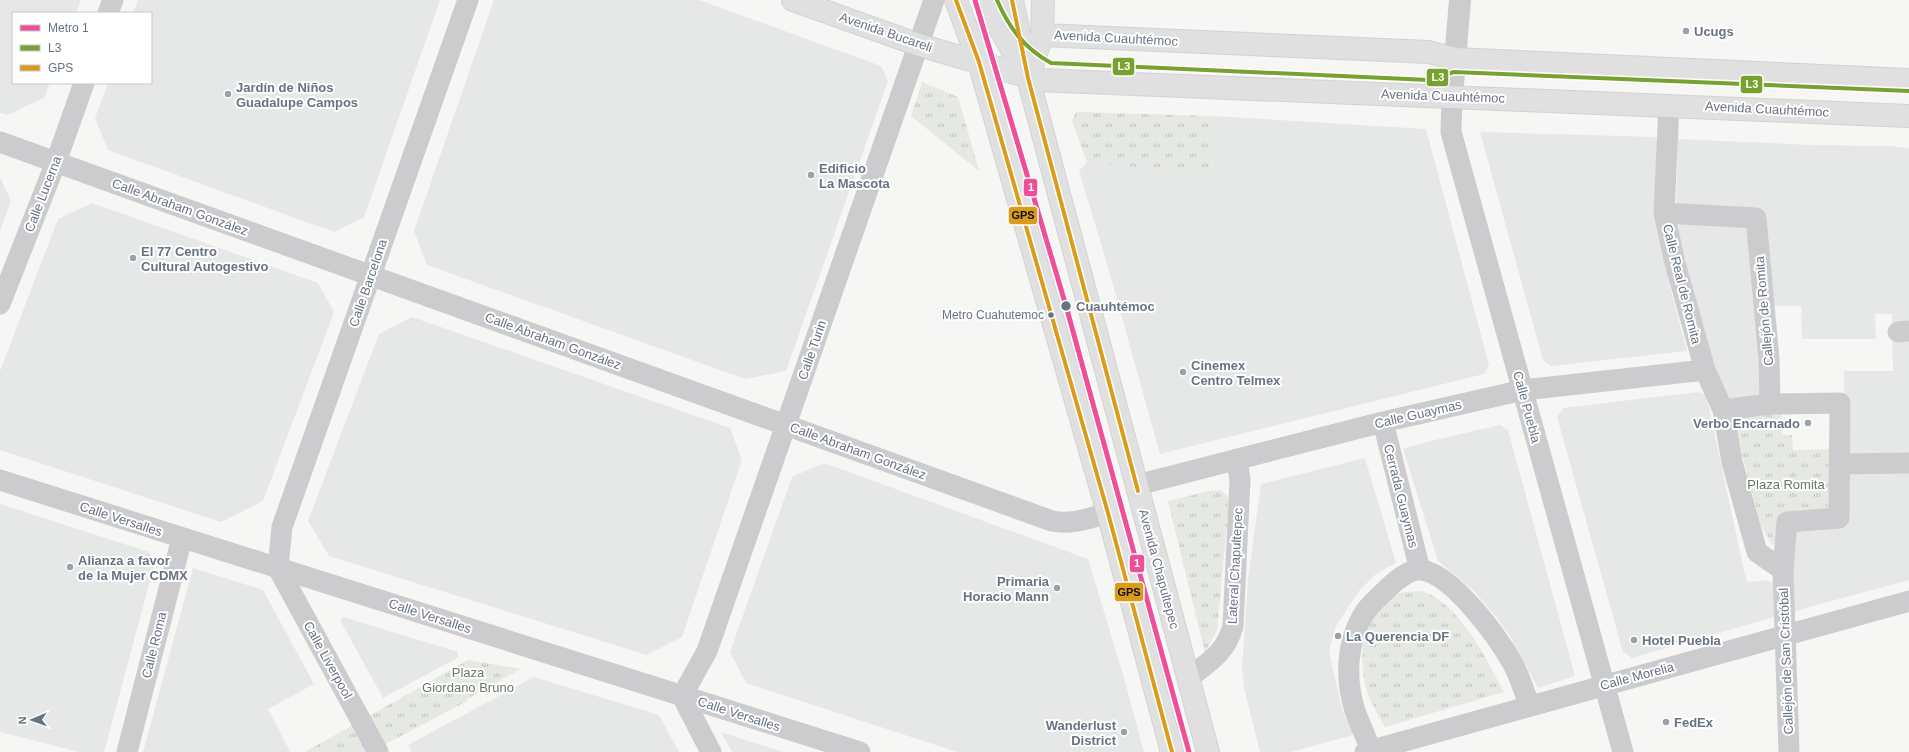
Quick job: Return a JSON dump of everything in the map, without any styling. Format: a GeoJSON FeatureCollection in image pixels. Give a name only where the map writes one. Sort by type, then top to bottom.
{"type":"FeatureCollection","features":[{"type":"Feature","properties":{"kind":"main road","name":"Avenida Bucareli"},"geometry":{"type":"LineString","coordinates":[[793,0],[919,45],[980,62]]}},
{"type":"Feature","properties":{"kind":"main road"},"geometry":{"type":"LineString","coordinates":[[956,0],[980,62],[1108,513],[1172,752]]}},
{"type":"Feature","properties":{"kind":"main road","name":"Avenida Chapultepec"},"geometry":{"type":"LineString","coordinates":[[986,0],[990,11],[1028,78],[1208,752]]}},
{"type":"Feature","properties":{"kind":"main road"},"geometry":{"type":"LineString","coordinates":[[1012,0],[1028,78]]}},
{"type":"Feature","properties":{"kind":"main road"},"geometry":{"type":"LineString","coordinates":[[1028,78],[1042,35],[1043,0]]}},
{"type":"Feature","properties":{"kind":"main road","name":"Avenida Cuauhtémoc"},"geometry":{"type":"LineString","coordinates":[[1042,35],[1429,52],[1455,60],[1909,80]]}},
{"type":"Feature","properties":{"kind":"main road","name":"Avenida Cuauhtémoc"},"geometry":{"type":"LineString","coordinates":[[980,62],[1028,78],[1169,86],[1452,96],[1909,116]]}},
{"type":"Feature","properties":{"kind":"street"},"geometry":{"type":"LineString","coordinates":[[108,12],[113,0]]}},
{"type":"Feature","properties":{"kind":"street","name":"Calle Barcelona"},"geometry":{"type":"LineString","coordinates":[[278,568],[282,527],[468,0]]}},
{"type":"Feature","properties":{"kind":"street","name":"Calle Turin"},"geometry":{"type":"LineString","coordinates":[[682,696],[707,651],[934,0]]}},
{"type":"Feature","properties":{"kind":"street","name":"Calle Puebla"},"geometry":{"type":"LineString","coordinates":[[1460,0],[1452,96],[1451,132],[1623,752]]}},
{"type":"Feature","properties":{"kind":"street","name":"Calle Lucerna"},"geometry":{"type":"LineString","coordinates":[[0,304],[56,162],[84,84]]}},
{"type":"Feature","properties":{"kind":"street","name":"Calle Real de Romita"},"geometry":{"type":"LineString","coordinates":[[1669,105],[1664,213],[1675,263],[1705,370],[1723,410],[1732,462],[1757,552],[1783,570]]}},
{"type":"Feature","properties":{"kind":"street","name":"Calle Abraham González"},"geometry":{"type":"LineString","coordinates":[[0,142],[1052,521],[1079,521],[1108,513]]}},
{"type":"Feature","properties":{"kind":"street","name":"Callejón de Romita"},"geometry":{"type":"LineString","coordinates":[[1664,213],[1756,218],[1769,359],[1770,404]]}},
{"type":"Feature","properties":{"kind":"street","name":"Calle Guaymas"},"geometry":{"type":"LineString","coordinates":[[1137,485],[1383,422],[1522,390],[1705,370]]}},
{"type":"Feature","properties":{"kind":"street"},"geometry":{"type":"LineString","coordinates":[[1723,410],[1770,404],[1840,404],[1840,464],[1909,463]]}},
{"type":"Feature","properties":{"kind":"street","name":"Cerrada Guaymas"},"geometry":{"type":"LineString","coordinates":[[1383,422],[1420,570]]}},
{"type":"Feature","properties":{"kind":"street","name":"Lateral Chapultepec"},"geometry":{"type":"LineString","coordinates":[[1188,678],[1223,649],[1229,639],[1233,626],[1240,487],[1236,460]]}},
{"type":"Feature","properties":{"kind":"street","name":"Callejón de San Cristóbal"},"geometry":{"type":"LineString","coordinates":[[1789,752],[1783,570],[1787,522],[1839,518],[1840,464]]}},
{"type":"Feature","properties":{"kind":"street","name":"Calle Versalles"},"geometry":{"type":"LineString","coordinates":[[0,480],[860,752]]}},
{"type":"Feature","properties":{"kind":"street","name":"Calle Roma"},"geometry":{"type":"LineString","coordinates":[[127,752],[182,538]]}},
{"type":"Feature","properties":{"kind":"street","name":"Calle Liverpool"},"geometry":{"type":"LineString","coordinates":[[278,568],[378,752]]}},
{"type":"Feature","properties":{"kind":"street"},"geometry":{"type":"LineString","coordinates":[[1368,751],[1355,710],[1348,676],[1351,641],[1365,611],[1400,578],[1420,570],[1436,574],[1449,584],[1469,604],[1495,637],[1513,665],[1530,706]]}},
{"type":"Feature","properties":{"kind":"street","name":"Calle Morelia"},"geometry":{"type":"LineString","coordinates":[[1368,751],[1909,601]]}},
{"type":"Feature","properties":{"kind":"street"},"geometry":{"type":"LineString","coordinates":[[682,696],[711,752]]}},
{"type":"Feature","properties":{"kind":"shaded area"},"geometry":{"type":"Polygon","coordinates":[[[0,0],[81,0],[76,12],[12,12],[12,84],[50,84],[44,98],[7,115],[0,113],[0,0]]]}},
{"type":"Feature","properties":{"kind":"shaded area"},"geometry":{"type":"Polygon","coordinates":[[[138,0],[440,0],[364,217],[334,232],[108,150],[95,118],[108,84],[152,84],[152,12],[133,12],[138,0]]]}},
{"type":"Feature","properties":{"kind":"shaded area","name":"Edificio La Mascota"},"geometry":{"type":"Polygon","coordinates":[[[494,0],[699,0],[881,66],[888,81],[786,371],[745,379],[427,265],[414,231],[494,0]]]}},
{"type":"Feature","properties":{"kind":"shaded area"},"geometry":{"type":"Polygon","coordinates":[[[1214,116],[1426,129],[1489,365],[1484,374],[1160,454],[1108,267],[1079,171],[1087,162],[1212,175],[1214,116]]]}},
{"type":"Feature","properties":{"kind":"shaded area"},"geometry":{"type":"Polygon","coordinates":[[[1480,132],[1657,137],[1662,248],[1671,291],[1687,351],[1551,366],[1543,360],[1480,132]]]}},
{"type":"Feature","properties":{"kind":"shaded area"},"geometry":{"type":"Polygon","coordinates":[[[1678,139],[1813,145],[1890,146],[1909,148],[1909,324],[1892,326],[1892,314],[1875,314],[1876,339],[1802,339],[1801,306],[1769,306],[1759,212],[1676,207],[1678,139]]]}},
{"type":"Feature","properties":{"kind":"shaded area"},"geometry":{"type":"Polygon","coordinates":[[[0,177],[11,201],[0,231],[0,177]]]}},
{"type":"Feature","properties":{"kind":"shaded area"},"geometry":{"type":"Polygon","coordinates":[[[92,203],[318,283],[334,312],[263,501],[221,522],[0,450],[0,371],[58,219],[92,203]]]}},
{"type":"Feature","properties":{"kind":"shaded area"},"geometry":{"type":"Polygon","coordinates":[[[1676,224],[1746,227],[1752,233],[1764,401],[1723,404],[1676,224]]]}},
{"type":"Feature","properties":{"kind":"shaded area"},"geometry":{"type":"Polygon","coordinates":[[[412,317],[730,428],[742,460],[682,637],[647,655],[329,556],[308,521],[379,334],[412,317]]]}},
{"type":"Feature","properties":{"kind":"shaded area"},"geometry":{"type":"Polygon","coordinates":[[[1909,338],[1909,455],[1843,456],[1844,371],[1893,371],[1892,339],[1909,338]]]}},
{"type":"Feature","properties":{"kind":"shaded area"},"geometry":{"type":"Polygon","coordinates":[[[1698,392],[1704,394],[1707,399],[1745,575],[1748,582],[1766,580],[1775,584],[1777,616],[1632,658],[1623,652],[1557,417],[1563,408],[1698,392]]]}},
{"type":"Feature","properties":{"kind":"shaded area"},"geometry":{"type":"Polygon","coordinates":[[[1500,425],[1508,430],[1575,676],[1538,688],[1508,633],[1493,613],[1473,590],[1438,561],[1403,449],[1500,425]]]}},
{"type":"Feature","properties":{"kind":"shaded area"},"geometry":{"type":"Polygon","coordinates":[[[1365,458],[1396,563],[1376,574],[1359,591],[1336,626],[1329,651],[1344,715],[1357,734],[1291,752],[1260,752],[1244,688],[1242,668],[1248,580],[1261,484],[1365,458]]]}},
{"type":"Feature","properties":{"kind":"shaded area"},"geometry":{"type":"Polygon","coordinates":[[[824,463],[1088,559],[1124,678],[1144,752],[957,752],[746,683],[730,652],[792,477],[824,463]]]}},
{"type":"Feature","properties":{"kind":"shaded area"},"geometry":{"type":"Polygon","coordinates":[[[1909,472],[1909,580],[1795,611],[1789,526],[1842,473],[1909,472]]]}},
{"type":"Feature","properties":{"kind":"shaded area"},"geometry":{"type":"Polygon","coordinates":[[[0,504],[149,552],[155,562],[104,752],[79,752],[0,732],[0,504]]]}},
{"type":"Feature","properties":{"kind":"shaded area"},"geometry":{"type":"Polygon","coordinates":[[[193,568],[263,590],[314,684],[268,709],[290,751],[143,752],[193,568]]]}},
{"type":"Feature","properties":{"kind":"shaded area"},"geometry":{"type":"Polygon","coordinates":[[[343,617],[458,652],[457,658],[383,698],[340,620],[343,617]]]}},
{"type":"Feature","properties":{"kind":"shaded area"},"geometry":{"type":"Polygon","coordinates":[[[534,677],[659,715],[679,752],[412,752],[408,745],[534,677]]]}},
{"type":"Feature","properties":{"kind":"shaded area"},"geometry":{"type":"Polygon","coordinates":[[[721,732],[733,736],[783,752],[732,752],[721,732]]]}},
{"type":"Feature","properties":{"kind":"green space"},"geometry":{"type":"Polygon","coordinates":[[[922,82],[958,97],[979,171],[911,116],[922,82]]]}},
{"type":"Feature","properties":{"kind":"green space"},"geometry":{"type":"Polygon","coordinates":[[[1076,112],[1214,116],[1212,175],[1087,162],[1072,121],[1076,112]]]}},
{"type":"Feature","properties":{"kind":"green space","name":"Plaza Romita"},"geometry":{"type":"Polygon","coordinates":[[[1781,410],[1782,435],[1792,435],[1793,450],[1835,449],[1837,514],[1784,518],[1773,546],[1760,524],[1731,413],[1781,410]]]}},
{"type":"Feature","properties":{"kind":"green space"},"geometry":{"type":"Polygon","coordinates":[[[1220,490],[1227,496],[1229,503],[1217,630],[1205,653],[1168,501],[1209,491],[1220,490]]]}},
{"type":"Feature","properties":{"kind":"green space"},"geometry":{"type":"Polygon","coordinates":[[[1422,591],[1436,598],[1448,607],[1460,620],[1480,649],[1504,692],[1385,727],[1375,710],[1365,685],[1362,653],[1367,628],[1371,617],[1378,607],[1388,599],[1402,592],[1422,591]]]}},
{"type":"Feature","properties":{"kind":"green space","name":"Plaza Giordano Bruno"},"geometry":{"type":"Polygon","coordinates":[[[468,660],[521,669],[467,699],[467,701],[371,752],[305,752],[468,660]]]}},
{"type":"Feature","properties":{"kind":"metro line","name":"1"},"geometry":{"type":"LineString","coordinates":[[975,0],[1066,306],[1189,752]]}},
{"type":"Feature","properties":{"kind":"transit line","name":"GPS"},"geometry":{"type":"LineString","coordinates":[[956,0],[979,62],[1108,513],[1172,752]]}},
{"type":"Feature","properties":{"kind":"transit line","name":"L3"},"geometry":{"type":"LineString","coordinates":[[997,0],[1007,20],[1018,36],[1033,51],[1051,63],[1429,80],[1454,72],[1909,91]]}},
{"type":"Feature","properties":{"kind":"transit line","name":"GPS"},"geometry":{"type":"LineString","coordinates":[[1012,0],[1028,78],[1138,491]]}},
{"type":"Feature","properties":{"kind":"place","name":"Ucugs"},"geometry":{"type":"Point","coordinates":[1686,31]}},
{"type":"Feature","properties":{"kind":"place","name":"Jardín de Niños Guadalupe Campos"},"geometry":{"type":"Point","coordinates":[228,94]}},
{"type":"Feature","properties":{"kind":"place","name":"Edificio La Mascota"},"geometry":{"type":"Point","coordinates":[811,175]}},
{"type":"Feature","properties":{"kind":"place","name":"El 77 Centro Cultural Autogestivo"},"geometry":{"type":"Point","coordinates":[133,258]}},
{"type":"Feature","properties":{"kind":"place","name":"Cuauhtémoc"},"geometry":{"type":"Point","coordinates":[1066,306]}},
{"type":"Feature","properties":{"kind":"place","name":"Metro Cuahutemoc"},"geometry":{"type":"Point","coordinates":[1051,315]}},
{"type":"Feature","properties":{"kind":"place","name":"Cinemex Centro Telmex"},"geometry":{"type":"Point","coordinates":[1183,372]}},
{"type":"Feature","properties":{"kind":"place","name":"Verbo Encarnado"},"geometry":{"type":"Point","coordinates":[1808,423]}},
{"type":"Feature","properties":{"kind":"place","name":"Alianza a favor de la Mujer CDMX"},"geometry":{"type":"Point","coordinates":[70,567]}},
{"type":"Feature","properties":{"kind":"place","name":"Primaria Horacio Mann"},"geometry":{"type":"Point","coordinates":[1057,588]}},
{"type":"Feature","properties":{"kind":"place","name":"La Querencia DF"},"geometry":{"type":"Point","coordinates":[1338,636]}},
{"type":"Feature","properties":{"kind":"place","name":"Hotel Puebla"},"geometry":{"type":"Point","coordinates":[1634,640]}},
{"type":"Feature","properties":{"kind":"place","name":"FedEx"},"geometry":{"type":"Point","coordinates":[1666,722]}},
{"type":"Feature","properties":{"kind":"place","name":"Wanderlust District"},"geometry":{"type":"Point","coordinates":[1124,732]}}]}
